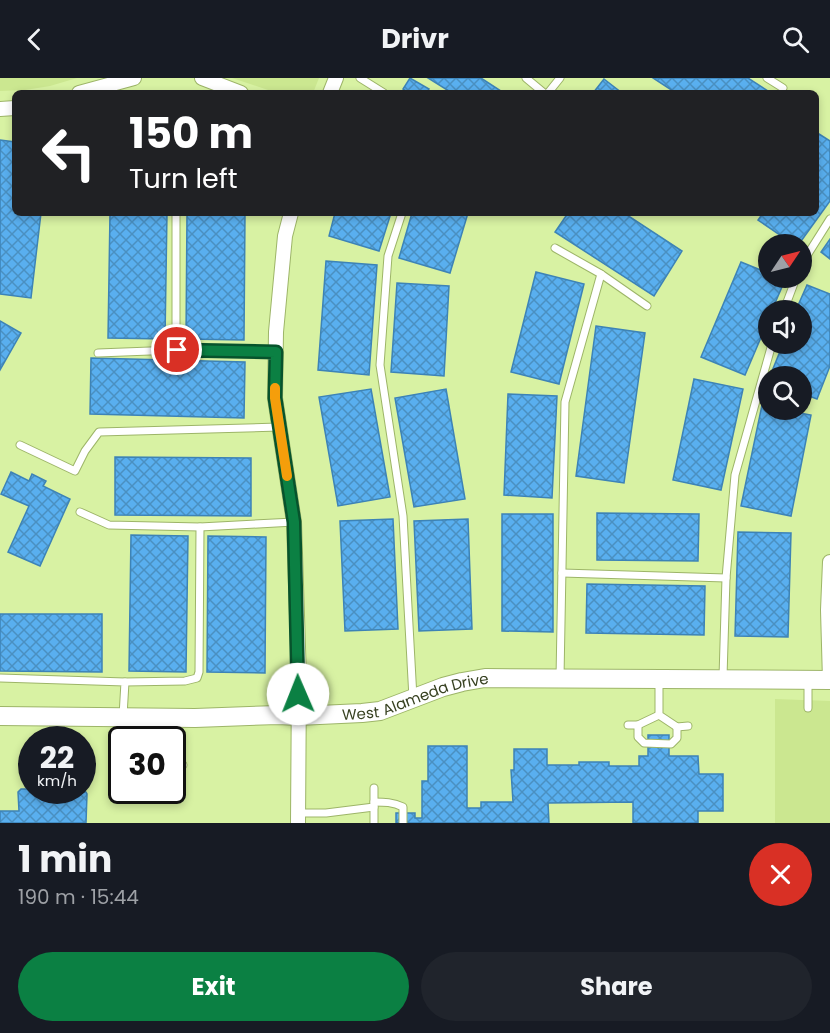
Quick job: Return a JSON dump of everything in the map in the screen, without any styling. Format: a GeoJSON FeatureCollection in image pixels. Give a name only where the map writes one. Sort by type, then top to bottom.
{"type":"FeatureCollection","features":[{"type":"Feature","properties":{"kind":"street"},"geometry":{"type":"LineString","coordinates":[[90,90],[134,78]]}},
{"type":"Feature","properties":{"kind":"street"},"geometry":{"type":"LineString","coordinates":[[202,78],[233,90]]}},
{"type":"Feature","properties":{"kind":"street"},"geometry":{"type":"LineString","coordinates":[[290,216],[285,236],[276,332],[275,398],[294,522],[298,678],[298,818]]}},
{"type":"Feature","properties":{"kind":"street"},"geometry":{"type":"LineString","coordinates":[[830,562],[828,610],[830,680]]}},
{"type":"Feature","properties":{"kind":"street","name":"West Alameda Drive"},"geometry":{"type":"LineString","coordinates":[[0,716],[334,715],[380,711],[443,687],[484,678],[830,680]]}},
{"type":"Feature","properties":{"kind":"lane"},"geometry":{"type":"LineString","coordinates":[[360,78],[379,90]]}},
{"type":"Feature","properties":{"kind":"lane"},"geometry":{"type":"LineString","coordinates":[[526,78],[542,90]]}},
{"type":"Feature","properties":{"kind":"lane"},"geometry":{"type":"LineString","coordinates":[[549,90],[560,78]]}},
{"type":"Feature","properties":{"kind":"lane"},"geometry":{"type":"LineString","coordinates":[[767,78],[783,88]]}},
{"type":"Feature","properties":{"kind":"lane"},"geometry":{"type":"LineString","coordinates":[[176,216],[177,350]]}},
{"type":"Feature","properties":{"kind":"lane"},"geometry":{"type":"LineString","coordinates":[[401,216],[388,256],[380,365],[403,516],[414,699]]}},
{"type":"Feature","properties":{"kind":"lane"},"geometry":{"type":"LineString","coordinates":[[812,248],[830,219]]}},
{"type":"Feature","properties":{"kind":"lane"},"geometry":{"type":"LineString","coordinates":[[555,248],[601,274],[647,306]]}},
{"type":"Feature","properties":{"kind":"lane"},"geometry":{"type":"LineString","coordinates":[[560,678],[565,402],[601,274]]}},
{"type":"Feature","properties":{"kind":"lane"},"geometry":{"type":"LineString","coordinates":[[98,353],[177,350],[276,352]]}},
{"type":"Feature","properties":{"kind":"lane"},"geometry":{"type":"LineString","coordinates":[[723,680],[726,578],[735,475],[769,354]]}},
{"type":"Feature","properties":{"kind":"lane"},"geometry":{"type":"LineString","coordinates":[[20,445],[75,471],[85,451],[99,432],[279,428]]}},
{"type":"Feature","properties":{"kind":"lane"},"geometry":{"type":"LineString","coordinates":[[80,512],[109,525],[200,527],[294,522]]}},
{"type":"Feature","properties":{"kind":"lane"},"geometry":{"type":"LineString","coordinates":[[0,678],[124,682],[185,681],[197,678],[199,672],[200,527]]}},
{"type":"Feature","properties":{"kind":"lane"},"geometry":{"type":"LineString","coordinates":[[562,573],[726,578]]}},
{"type":"Feature","properties":{"kind":"lane"},"geometry":{"type":"LineString","coordinates":[[659,679],[659,715]]}},
{"type":"Feature","properties":{"kind":"lane"},"geometry":{"type":"LineString","coordinates":[[808,680],[808,708]]}},
{"type":"Feature","properties":{"kind":"lane"},"geometry":{"type":"LineString","coordinates":[[123,717],[124,682]]}},
{"type":"Feature","properties":{"kind":"lane"},"geometry":{"type":"LineString","coordinates":[[628,725],[638,725],[659,715]]}},
{"type":"Feature","properties":{"kind":"lane"},"geometry":{"type":"LineString","coordinates":[[659,715],[677,727],[687,726]]}},
{"type":"Feature","properties":{"kind":"lane"},"geometry":{"type":"LineString","coordinates":[[169,717],[169,726]]}},
{"type":"Feature","properties":{"kind":"lane"},"geometry":{"type":"LineString","coordinates":[[638,725],[638,737],[644,743],[671,744],[677,738],[677,727]]}},
{"type":"Feature","properties":{"kind":"lane"},"geometry":{"type":"LineString","coordinates":[[374,788],[374,823]]}},
{"type":"Feature","properties":{"kind":"lane"},"geometry":{"type":"LineString","coordinates":[[298,818],[388,802],[403,807],[403,823]]}},
{"type":"Feature","properties":{"kind":"shaded area"},"geometry":{"type":"Polygon","coordinates":[[[0,78],[77,78],[50,86],[0,91],[0,78]]]}},
{"type":"Feature","properties":{"kind":"shaded area"},"geometry":{"type":"Polygon","coordinates":[[[232,78],[319,78],[314,90],[268,90],[232,78]]]}},
{"type":"Feature","properties":{"kind":"shaded area"},"geometry":{"type":"Polygon","coordinates":[[[775,699],[830,701],[830,823],[775,823],[775,699]]]}},
{"type":"Feature","properties":{"kind":"building"},"geometry":{"type":"Polygon","coordinates":[[[410,78],[429,89],[404,90],[410,78]]]}},
{"type":"Feature","properties":{"kind":"building"},"geometry":{"type":"Polygon","coordinates":[[[428,78],[481,78],[499,90],[447,90],[428,78]]]}},
{"type":"Feature","properties":{"kind":"building"},"geometry":{"type":"Polygon","coordinates":[[[653,78],[748,78],[766,90],[671,90],[653,78]]]}},
{"type":"Feature","properties":{"kind":"building"},"geometry":{"type":"Polygon","coordinates":[[[604,79],[618,90],[595,90],[604,79]]]}},
{"type":"Feature","properties":{"kind":"building"},"geometry":{"type":"Polygon","coordinates":[[[819,134],[830,141],[830,201],[806,234],[778,234],[758,220],[761,216],[819,216],[819,134]]]}},
{"type":"Feature","properties":{"kind":"building"},"geometry":{"type":"Polygon","coordinates":[[[0,140],[12,142],[12,216],[41,216],[31,298],[0,294],[0,140]]]}},
{"type":"Feature","properties":{"kind":"building"},"geometry":{"type":"Polygon","coordinates":[[[110,216],[167,216],[165,339],[108,338],[110,216]]]}},
{"type":"Feature","properties":{"kind":"building"},"geometry":{"type":"Polygon","coordinates":[[[187,216],[245,216],[244,340],[186,339],[187,216]]]}},
{"type":"Feature","properties":{"kind":"building"},"geometry":{"type":"Polygon","coordinates":[[[334,216],[390,216],[379,251],[329,236],[334,216]]]}},
{"type":"Feature","properties":{"kind":"building"},"geometry":{"type":"Polygon","coordinates":[[[411,216],[467,216],[450,273],[399,258],[411,216]]]}},
{"type":"Feature","properties":{"kind":"building"},"geometry":{"type":"Polygon","coordinates":[[[566,216],[629,216],[682,251],[654,296],[555,232],[566,216]]]}},
{"type":"Feature","properties":{"kind":"building"},"geometry":{"type":"Polygon","coordinates":[[[830,239],[830,259],[821,252],[830,239]]]}},
{"type":"Feature","properties":{"kind":"building"},"geometry":{"type":"Polygon","coordinates":[[[326,261],[377,265],[369,375],[318,370],[326,261]]]}},
{"type":"Feature","properties":{"kind":"building"},"geometry":{"type":"Polygon","coordinates":[[[741,262],[758,269],[758,288],[782,288],[776,300],[758,300],[758,344],[745,375],[701,357],[741,262]]]}},
{"type":"Feature","properties":{"kind":"building"},"geometry":{"type":"Polygon","coordinates":[[[536,272],[584,284],[559,384],[511,372],[536,272]]]}},
{"type":"Feature","properties":{"kind":"building"},"geometry":{"type":"Polygon","coordinates":[[[397,283],[449,286],[444,376],[391,372],[397,283]]]}},
{"type":"Feature","properties":{"kind":"building"},"geometry":{"type":"Polygon","coordinates":[[[812,287],[830,294],[830,366],[817,399],[812,397],[812,366],[774,366],[779,354],[812,354],[812,300],[800,300],[806,288],[812,287]]]}},
{"type":"Feature","properties":{"kind":"building"},"geometry":{"type":"Polygon","coordinates":[[[0,321],[21,333],[0,370],[0,321]]]}},
{"type":"Feature","properties":{"kind":"building"},"geometry":{"type":"Polygon","coordinates":[[[596,326],[645,333],[624,483],[576,476],[596,326]]]}},
{"type":"Feature","properties":{"kind":"building"},"geometry":{"type":"Polygon","coordinates":[[[91,358],[245,362],[244,418],[90,414],[91,358]]]}},
{"type":"Feature","properties":{"kind":"building"},"geometry":{"type":"Polygon","coordinates":[[[694,379],[743,389],[721,490],[673,480],[694,379]]]}},
{"type":"Feature","properties":{"kind":"building"},"geometry":{"type":"Polygon","coordinates":[[[371,389],[390,497],[338,506],[319,397],[371,389]]]}},
{"type":"Feature","properties":{"kind":"building"},"geometry":{"type":"Polygon","coordinates":[[[446,389],[465,499],[414,507],[395,398],[446,389]]]}},
{"type":"Feature","properties":{"kind":"building"},"geometry":{"type":"Polygon","coordinates":[[[508,394],[557,396],[552,498],[504,495],[508,394]]]}},
{"type":"Feature","properties":{"kind":"building"},"geometry":{"type":"Polygon","coordinates":[[[759,420],[810,420],[791,516],[741,506],[759,420]]]}},
{"type":"Feature","properties":{"kind":"building"},"geometry":{"type":"Polygon","coordinates":[[[115,457],[251,458],[251,516],[115,515],[115,457]]]}},
{"type":"Feature","properties":{"kind":"building"},"geometry":{"type":"Polygon","coordinates":[[[11,472],[29,481],[32,474],[46,481],[43,486],[70,499],[40,566],[8,552],[29,506],[1,494],[11,472]]]}},
{"type":"Feature","properties":{"kind":"building"},"geometry":{"type":"Polygon","coordinates":[[[597,513],[699,514],[698,561],[597,560],[597,513]]]}},
{"type":"Feature","properties":{"kind":"building"},"geometry":{"type":"Polygon","coordinates":[[[502,514],[553,514],[553,632],[502,631],[502,514]]]}},
{"type":"Feature","properties":{"kind":"building"},"geometry":{"type":"Polygon","coordinates":[[[393,519],[398,629],[345,631],[340,521],[393,519]]]}},
{"type":"Feature","properties":{"kind":"building"},"geometry":{"type":"Polygon","coordinates":[[[468,519],[472,629],[419,631],[414,521],[468,519]]]}},
{"type":"Feature","properties":{"kind":"building"},"geometry":{"type":"Polygon","coordinates":[[[738,532],[791,533],[788,637],[735,636],[738,532]]]}},
{"type":"Feature","properties":{"kind":"building"},"geometry":{"type":"Polygon","coordinates":[[[131,535],[188,536],[186,672],[129,671],[131,535]]]}},
{"type":"Feature","properties":{"kind":"building"},"geometry":{"type":"Polygon","coordinates":[[[208,536],[266,537],[265,673],[207,672],[208,536]]]}},
{"type":"Feature","properties":{"kind":"building"},"geometry":{"type":"Polygon","coordinates":[[[587,584],[705,586],[704,635],[586,633],[587,584]]]}},
{"type":"Feature","properties":{"kind":"building"},"geometry":{"type":"Polygon","coordinates":[[[0,614],[102,614],[102,672],[0,671],[0,614]]]}},
{"type":"Feature","properties":{"kind":"building"},"geometry":{"type":"Polygon","coordinates":[[[648,735],[669,735],[669,756],[698,756],[699,774],[723,774],[723,811],[698,811],[698,823],[633,823],[633,802],[548,803],[549,823],[396,823],[396,813],[415,813],[415,818],[422,818],[422,781],[428,781],[428,746],[467,746],[467,808],[481,808],[481,802],[513,802],[511,770],[514,770],[514,749],[547,749],[547,765],[609,762],[609,766],[639,766],[639,756],[648,756],[648,735]]]}},
{"type":"Feature","properties":{"kind":"building"},"geometry":{"type":"Polygon","coordinates":[[[19,804],[87,804],[86,823],[0,823],[0,811],[19,811],[19,804]]]}},
{"type":"Feature","properties":{"kind":"slow traffic"},"geometry":{"type":"LineString","coordinates":[[275,388],[287,476]]}},
{"type":"Feature","properties":{"kind":"route"},"geometry":{"type":"LineString","coordinates":[[177,350],[276,352],[275,398],[294,522],[298,694]]}}]}
